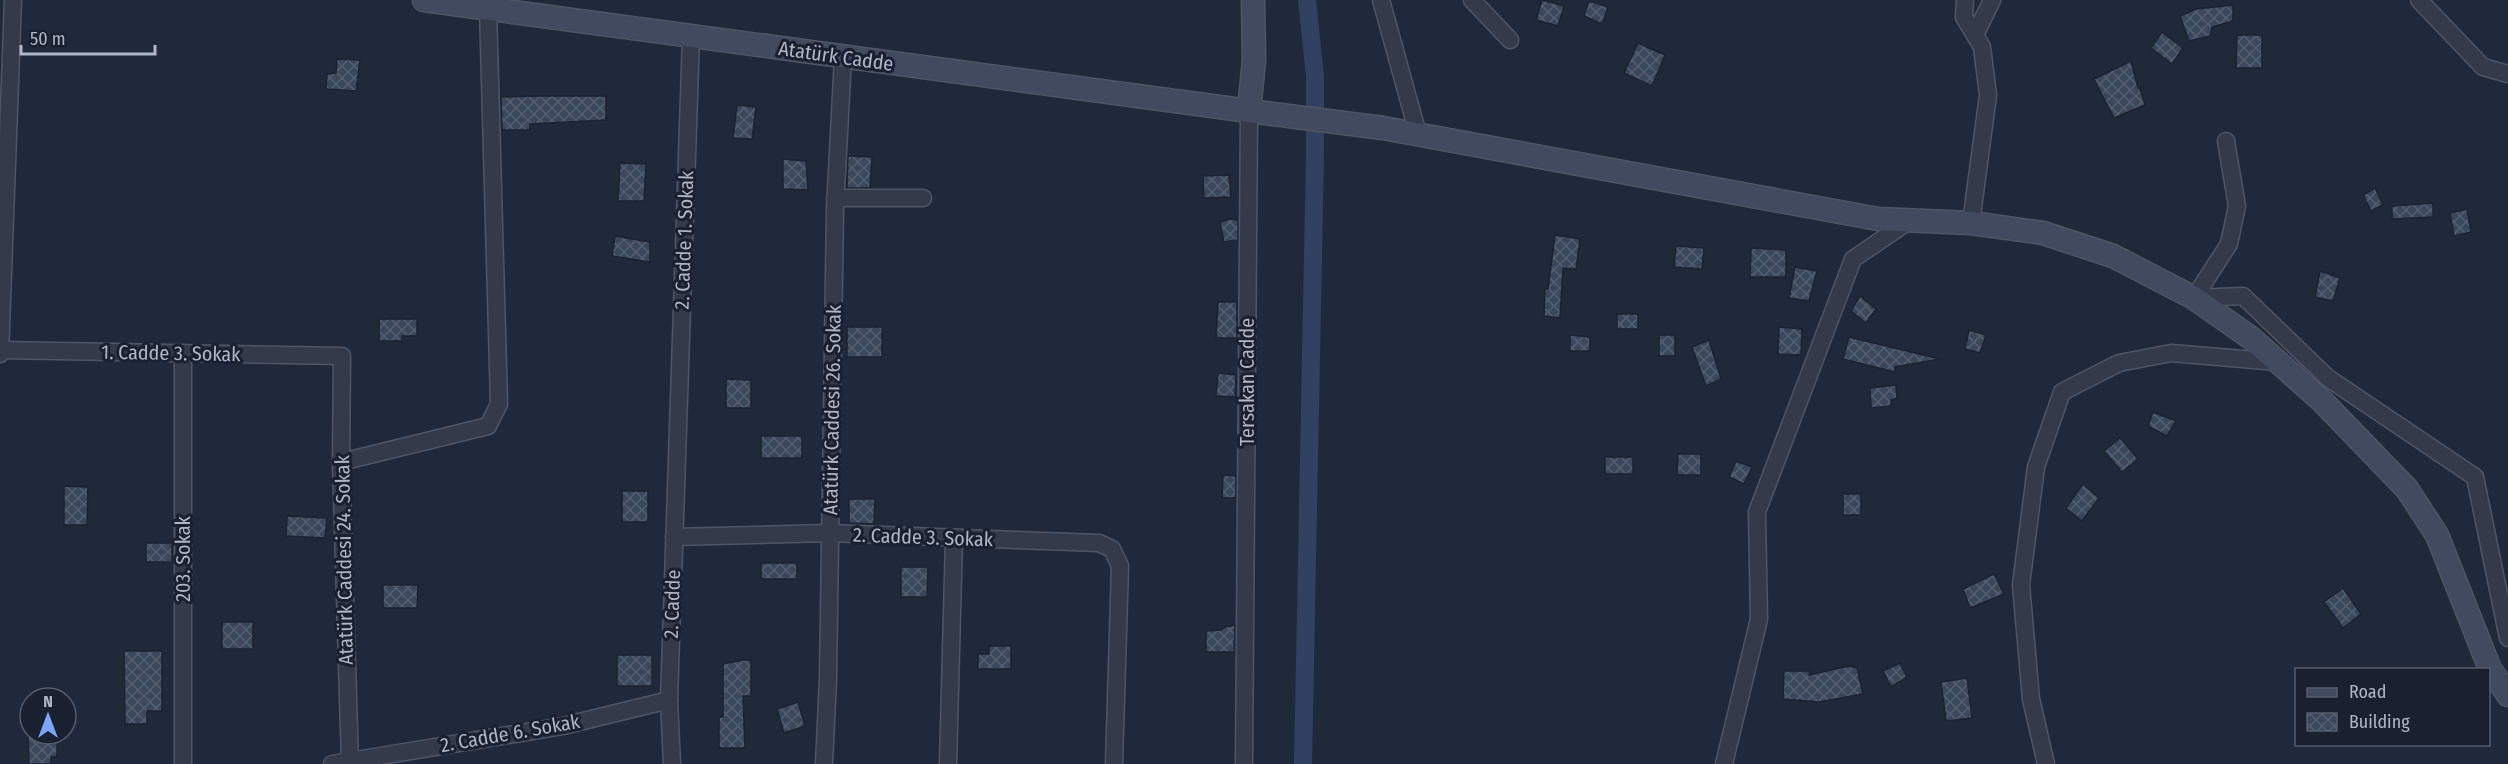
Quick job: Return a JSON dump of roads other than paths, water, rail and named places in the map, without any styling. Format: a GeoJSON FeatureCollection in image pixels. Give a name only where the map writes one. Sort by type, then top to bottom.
{"type":"FeatureCollection","features":[{"type":"Feature","properties":{"kind":"main road","name":"Atatürk Cadde"},"geometry":{"type":"LineString","coordinates":[[424,0],[1383,128],[1878,219],[1971,223],[2043,233],[2113,256],[2194,298],[2251,338],[2323,402],[2407,489],[2437,535],[2490,668]]}},
{"type":"Feature","properties":{"kind":"main road","name":"Tersakan Cadde"},"geometry":{"type":"LineString","coordinates":[[1249,111],[1254,60],[1253,0]]}},
{"type":"Feature","properties":{"kind":"main road","name":"Atatürk Cadde"},"geometry":{"type":"LineString","coordinates":[[2490,669],[2508,695]]}},
{"type":"Feature","properties":{"kind":"street"},"geometry":{"type":"LineString","coordinates":[[0,352],[13,0]]}},
{"type":"Feature","properties":{"kind":"street"},"geometry":{"type":"LineString","coordinates":[[1381,0],[1418,134]]}},
{"type":"Feature","properties":{"kind":"street"},"geometry":{"type":"LineString","coordinates":[[1472,0],[1510,40]]}},
{"type":"Feature","properties":{"kind":"street"},"geometry":{"type":"LineString","coordinates":[[1965,0],[1964,17],[1982,47],[1988,95],[1971,223]]}},
{"type":"Feature","properties":{"kind":"street"},"geometry":{"type":"LineString","coordinates":[[1975,35],[1992,0]]}},
{"type":"Feature","properties":{"kind":"street"},"geometry":{"type":"LineString","coordinates":[[2419,0],[2483,67],[2508,74]]}},
{"type":"Feature","properties":{"kind":"street"},"geometry":{"type":"LineString","coordinates":[[341,462],[488,426],[499,404],[488,9]]}},
{"type":"Feature","properties":{"kind":"street","name":"2. Cadde 1. Sokak"},"geometry":{"type":"LineString","coordinates":[[677,444],[691,36]]}},
{"type":"Feature","properties":{"kind":"street","name":"Atatürk Caddesi 26. Sokak"},"geometry":{"type":"LineString","coordinates":[[824,764],[835,198],[843,57]]}},
{"type":"Feature","properties":{"kind":"street","name":"Tersakan Cadde"},"geometry":{"type":"LineString","coordinates":[[1244,764],[1249,111]]}},
{"type":"Feature","properties":{"kind":"street"},"geometry":{"type":"LineString","coordinates":[[2194,298],[2229,244],[2237,206],[2226,141]]}},
{"type":"Feature","properties":{"kind":"street"},"geometry":{"type":"LineString","coordinates":[[835,198],[923,198]]}},
{"type":"Feature","properties":{"kind":"street"},"geometry":{"type":"LineString","coordinates":[[1724,764],[1759,619],[1757,512],[1853,259],[1912,219]]}},
{"type":"Feature","properties":{"kind":"street"},"geometry":{"type":"LineString","coordinates":[[2194,298],[2243,296],[2328,378],[2475,477],[2508,638]]}},
{"type":"Feature","properties":{"kind":"street","name":"1. Cadde 3. Sokak"},"geometry":{"type":"LineString","coordinates":[[0,352],[342,356]]}},
{"type":"Feature","properties":{"kind":"street","name":"203. Sokak"},"geometry":{"type":"LineString","coordinates":[[183,353],[183,764]]}},
{"type":"Feature","properties":{"kind":"street"},"geometry":{"type":"LineString","coordinates":[[2046,764],[2031,699],[2021,585],[2036,467],[2062,392],[2119,363],[2171,353],[2278,362]]}},
{"type":"Feature","properties":{"kind":"street","name":"Atatürk Caddesi 24. Sokak"},"geometry":{"type":"LineString","coordinates":[[342,356],[341,462],[350,763]]}},
{"type":"Feature","properties":{"kind":"street","name":"2. Cadde"},"geometry":{"type":"LineString","coordinates":[[672,764],[669,700],[677,444]]}},
{"type":"Feature","properties":{"kind":"street","name":"2. Cadde 3. Sokak"},"geometry":{"type":"LineString","coordinates":[[674,537],[830,533],[1099,543],[1112,549],[1120,566],[1114,764]]}},
{"type":"Feature","properties":{"kind":"street"},"geometry":{"type":"LineString","coordinates":[[948,764],[954,538]]}},
{"type":"Feature","properties":{"kind":"street","name":"2. Cadde 6. Sokak"},"geometry":{"type":"LineString","coordinates":[[332,764],[350,763],[563,726],[669,700]]}},
{"type":"Feature","properties":{"kind":"waterway"},"geometry":{"type":"LineString","coordinates":[[1303,764],[1315,154],[1315,76],[1307,0]]}}]}
